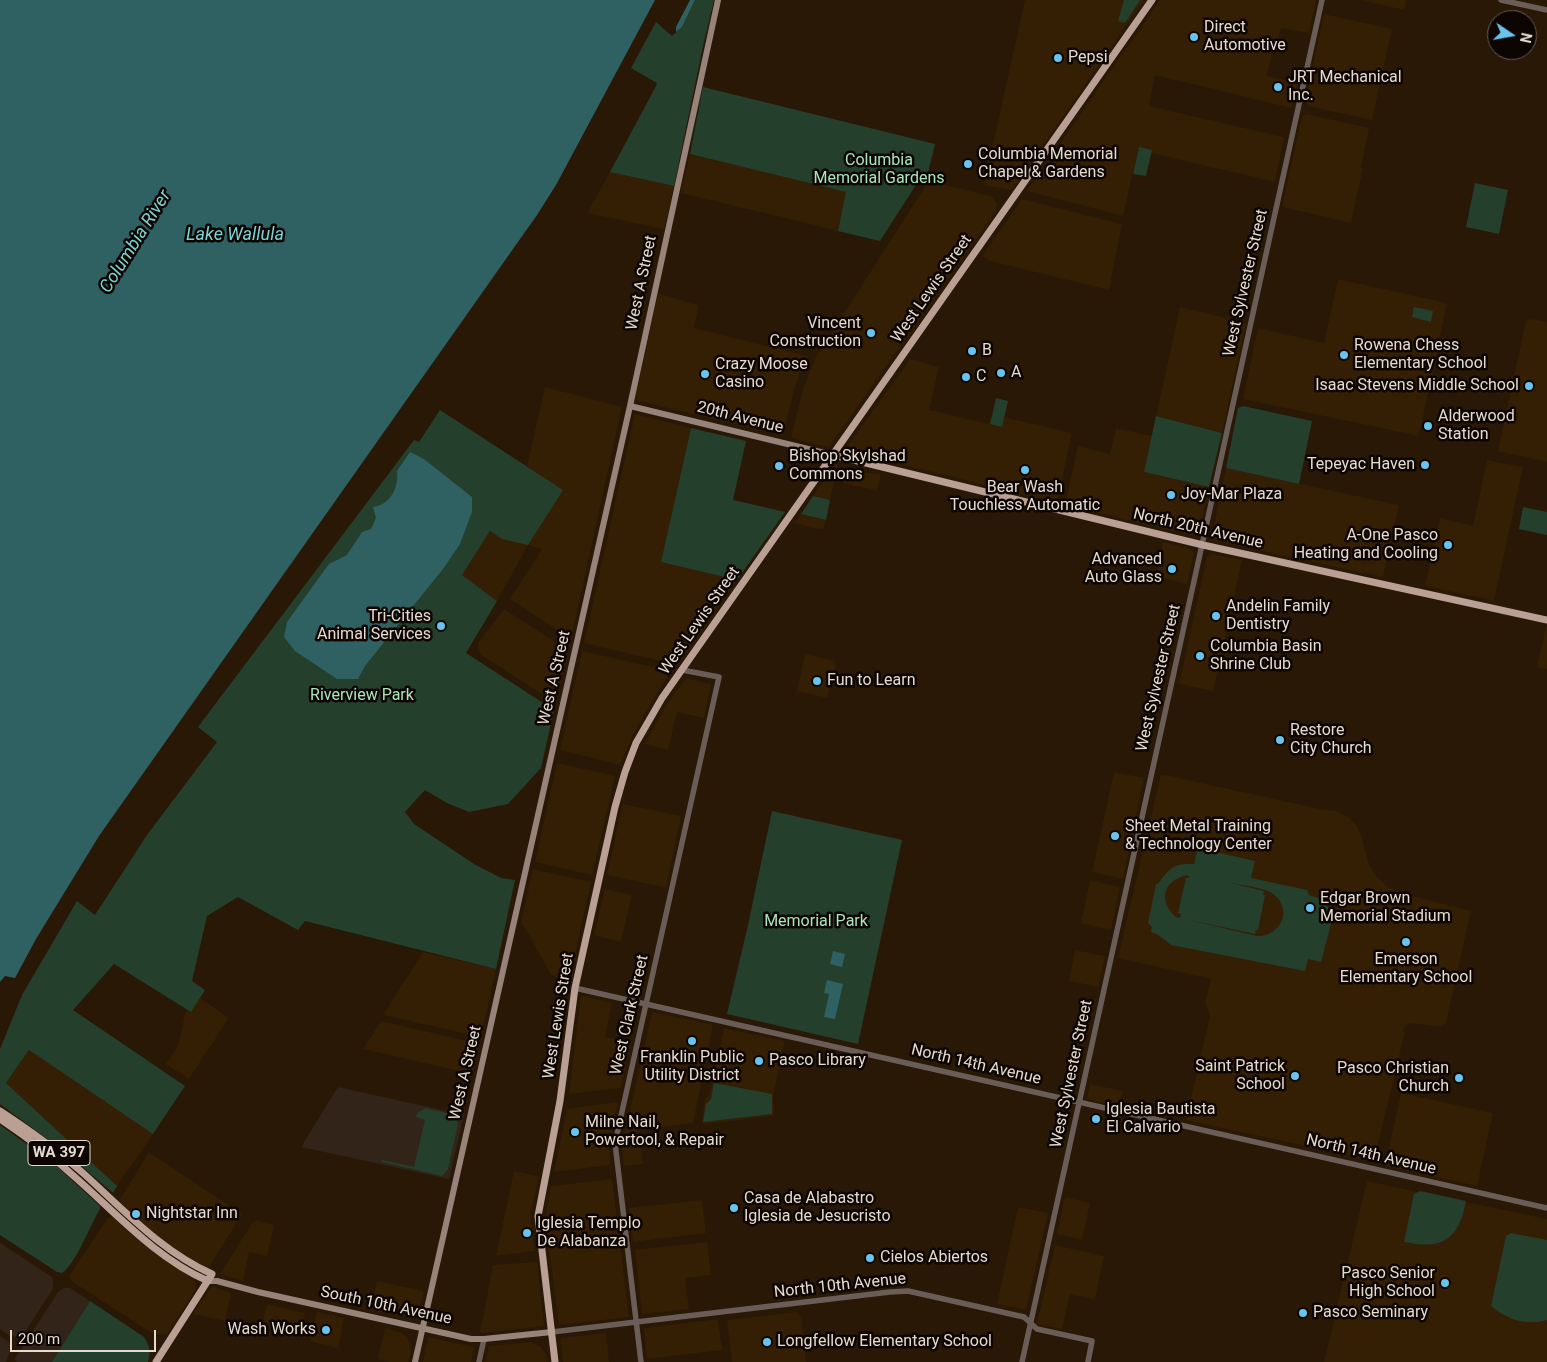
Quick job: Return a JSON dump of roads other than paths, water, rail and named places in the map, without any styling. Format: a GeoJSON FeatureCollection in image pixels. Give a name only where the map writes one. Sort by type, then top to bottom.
{"type":"FeatureCollection","features":[{"type":"Feature","properties":{"kind":"main road","name":"West A Street"},"geometry":{"type":"LineString","coordinates":[[415,1362],[630,406],[718,0]]}},
{"type":"Feature","properties":{"kind":"main road","name":"West Lewis Street"},"geometry":{"type":"LineString","coordinates":[[555,1362],[538,1216],[560,1101],[575,988],[612,821],[625,772],[636,743],[652,712],[1152,0]]}},
{"type":"Feature","properties":{"kind":"main road","name":"20th Avenue"},"geometry":{"type":"LineString","coordinates":[[630,406],[844,458]]}},
{"type":"Feature","properties":{"kind":"main road","name":"North 20th Avenue"},"geometry":{"type":"LineString","coordinates":[[844,458],[1203,545],[1547,620]]}},
{"type":"Feature","properties":{"kind":"main road","name":"South 10th Avenue"},"geometry":{"type":"LineString","coordinates":[[0,1111],[63,1156],[164,1246],[185,1261],[215,1278],[258,1292],[470,1339],[484,1340],[552,1332]]}},
{"type":"Feature","properties":{"kind":"main road","name":"WA 397"},"geometry":{"type":"LineString","coordinates":[[0,1119],[57,1161],[157,1251],[187,1271],[208,1281]]}},
{"type":"Feature","properties":{"kind":"main road"},"geometry":{"type":"LineString","coordinates":[[156,1362],[208,1281],[215,1278]]}},
{"type":"Feature","properties":{"kind":"street","name":"West Sylvester Street"},"geometry":{"type":"LineString","coordinates":[[1022,1362],[1322,0]]}},
{"type":"Feature","properties":{"kind":"street"},"geometry":{"type":"LineString","coordinates":[[1501,0],[1547,10]]}},
{"type":"Feature","properties":{"kind":"street","name":"West Clark Street"},"geometry":{"type":"LineString","coordinates":[[640,1362],[615,1147],[719,677],[682,670]]}},
{"type":"Feature","properties":{"kind":"street","name":"North 14th Avenue"},"geometry":{"type":"LineString","coordinates":[[575,988],[1547,1208]]}},
{"type":"Feature","properties":{"kind":"street","name":"North 10th Avenue"},"geometry":{"type":"LineString","coordinates":[[552,1332],[903,1291],[1024,1316],[1037,1329],[1092,1341],[1088,1362]]}},
{"type":"Feature","properties":{"kind":"street"},"geometry":{"type":"LineString","coordinates":[[479,1362],[484,1340]]}},
{"type":"Feature","properties":{"kind":"water","name":"Lake Wallula"},"geometry":{"type":"Polygon","coordinates":[[[0,0],[655,0],[556,185],[537,215],[99,836],[36,939],[15,978],[5,976],[0,982],[0,0]]]}},
{"type":"Feature","properties":{"kind":"water"},"geometry":{"type":"Polygon","coordinates":[[[690,0],[695,0],[682,27],[676,32],[676,27],[690,0]]]}},
{"type":"Feature","properties":{"kind":"water"},"geometry":{"type":"Polygon","coordinates":[[[410,452],[424,459],[472,497],[472,512],[460,544],[443,569],[365,666],[358,679],[337,679],[295,651],[284,637],[287,622],[329,564],[347,555],[362,532],[371,529],[376,518],[373,507],[384,503],[392,495],[395,489],[397,471],[410,452]]]}},
{"type":"Feature","properties":{"kind":"water"},"geometry":{"type":"Polygon","coordinates":[[[833,951],[845,954],[842,967],[830,964],[833,951]]]}},
{"type":"Feature","properties":{"kind":"water"},"geometry":{"type":"Polygon","coordinates":[[[827,980],[843,984],[835,1019],[824,1017],[829,994],[824,993],[827,980]]]}},
{"type":"Feature","properties":{"kind":"place","name":"Direct Automotive"},"geometry":{"type":"Point","coordinates":[1194,37]}},
{"type":"Feature","properties":{"kind":"place","name":"Pepsi"},"geometry":{"type":"Point","coordinates":[1058,58]}},
{"type":"Feature","properties":{"kind":"place","name":"JRT Mechanical Inc."},"geometry":{"type":"Point","coordinates":[1278,87]}},
{"type":"Feature","properties":{"kind":"place","name":"Columbia Memorial Chapel & Gardens"},"geometry":{"type":"Point","coordinates":[968,164]}},
{"type":"Feature","properties":{"kind":"place","name":"Vincent Construction"},"geometry":{"type":"Point","coordinates":[871,333]}},
{"type":"Feature","properties":{"kind":"place","name":"B"},"geometry":{"type":"Point","coordinates":[972,351]}},
{"type":"Feature","properties":{"kind":"place","name":"Rowena Chess Elementary School"},"geometry":{"type":"Point","coordinates":[1344,355]}},
{"type":"Feature","properties":{"kind":"place","name":"A"},"geometry":{"type":"Point","coordinates":[1001,373]}},
{"type":"Feature","properties":{"kind":"place","name":"Crazy Moose Casino"},"geometry":{"type":"Point","coordinates":[705,374]}},
{"type":"Feature","properties":{"kind":"place","name":"C"},"geometry":{"type":"Point","coordinates":[966,377]}},
{"type":"Feature","properties":{"kind":"place","name":"Isaac Stevens Middle School"},"geometry":{"type":"Point","coordinates":[1529,386]}},
{"type":"Feature","properties":{"kind":"place","name":"Alderwood Station"},"geometry":{"type":"Point","coordinates":[1428,426]}},
{"type":"Feature","properties":{"kind":"place","name":"Tepeyac Haven"},"geometry":{"type":"Point","coordinates":[1425,465]}},
{"type":"Feature","properties":{"kind":"place","name":"Bishop Skylshad Commons"},"geometry":{"type":"Point","coordinates":[779,466]}},
{"type":"Feature","properties":{"kind":"place","name":"Bear Wash Touchless Automatic"},"geometry":{"type":"Point","coordinates":[1025,470]}},
{"type":"Feature","properties":{"kind":"place","name":"Joy-Mar Plaza"},"geometry":{"type":"Point","coordinates":[1171,495]}},
{"type":"Feature","properties":{"kind":"place","name":"A-One Pasco Heating and Cooling"},"geometry":{"type":"Point","coordinates":[1448,545]}},
{"type":"Feature","properties":{"kind":"place","name":"Advanced Auto Glass"},"geometry":{"type":"Point","coordinates":[1172,569]}},
{"type":"Feature","properties":{"kind":"place","name":"Andelin Family Dentistry"},"geometry":{"type":"Point","coordinates":[1216,616]}},
{"type":"Feature","properties":{"kind":"place","name":"Tri-Cities Animal Services"},"geometry":{"type":"Point","coordinates":[441,626]}},
{"type":"Feature","properties":{"kind":"place","name":"Columbia Basin Shrine Club"},"geometry":{"type":"Point","coordinates":[1200,656]}},
{"type":"Feature","properties":{"kind":"place","name":"Fun to Learn"},"geometry":{"type":"Point","coordinates":[817,681]}},
{"type":"Feature","properties":{"kind":"place","name":"Restore City Church"},"geometry":{"type":"Point","coordinates":[1280,740]}},
{"type":"Feature","properties":{"kind":"place","name":"Sheet Metal Training & Technology Center"},"geometry":{"type":"Point","coordinates":[1115,836]}},
{"type":"Feature","properties":{"kind":"place","name":"Edgar Brown Memorial Stadium"},"geometry":{"type":"Point","coordinates":[1310,908]}},
{"type":"Feature","properties":{"kind":"place","name":"Emerson Elementary School"},"geometry":{"type":"Point","coordinates":[1406,942]}},
{"type":"Feature","properties":{"kind":"place","name":"Franklin Public Utility District"},"geometry":{"type":"Point","coordinates":[692,1041]}},
{"type":"Feature","properties":{"kind":"place","name":"Pasco Library"},"geometry":{"type":"Point","coordinates":[759,1061]}},
{"type":"Feature","properties":{"kind":"place","name":"Saint Patrick School"},"geometry":{"type":"Point","coordinates":[1295,1076]}},
{"type":"Feature","properties":{"kind":"place","name":"Pasco Christian Church"},"geometry":{"type":"Point","coordinates":[1459,1078]}},
{"type":"Feature","properties":{"kind":"place","name":"Iglesia Bautista El Calvario"},"geometry":{"type":"Point","coordinates":[1096,1119]}},
{"type":"Feature","properties":{"kind":"place","name":"Milne Nail, Powertool, & Repair"},"geometry":{"type":"Point","coordinates":[575,1132]}},
{"type":"Feature","properties":{"kind":"place","name":"Casa de Alabastro Iglesia de Jesucristo"},"geometry":{"type":"Point","coordinates":[734,1208]}},
{"type":"Feature","properties":{"kind":"place","name":"Nightstar Inn"},"geometry":{"type":"Point","coordinates":[136,1214]}},
{"type":"Feature","properties":{"kind":"place","name":"Iglesia Templo De Alabanza"},"geometry":{"type":"Point","coordinates":[527,1233]}},
{"type":"Feature","properties":{"kind":"place","name":"Cielos Abiertos"},"geometry":{"type":"Point","coordinates":[870,1258]}},
{"type":"Feature","properties":{"kind":"place","name":"Pasco Senior High School"},"geometry":{"type":"Point","coordinates":[1445,1283]}},
{"type":"Feature","properties":{"kind":"place","name":"Pasco Seminary"},"geometry":{"type":"Point","coordinates":[1303,1313]}},
{"type":"Feature","properties":{"kind":"place","name":"Wash Works"},"geometry":{"type":"Point","coordinates":[326,1330]}},
{"type":"Feature","properties":{"kind":"place","name":"Longfellow Elementary School"},"geometry":{"type":"Point","coordinates":[767,1342]}},
{"type":"Feature","properties":{"kind":"park label","name":"Columbia Memorial Gardens"},"geometry":{"type":"Point","coordinates":[879,170]}},
{"type":"Feature","properties":{"kind":"park label","name":"Riverview Park"},"geometry":{"type":"Point","coordinates":[362,696]}},
{"type":"Feature","properties":{"kind":"park label","name":"Memorial Park"},"geometry":{"type":"Point","coordinates":[816,922]}},
{"type":"Feature","properties":{"kind":"water label","name":"Columbia River"},"geometry":{"type":"Point","coordinates":[136,242]}}]}
